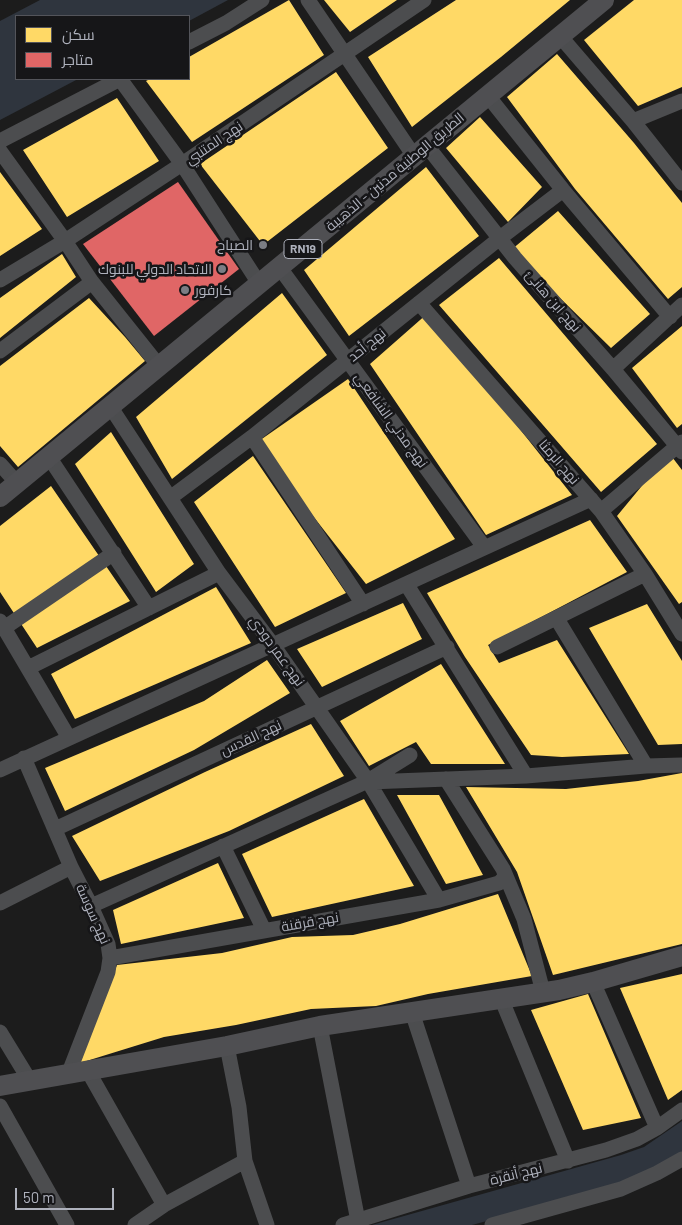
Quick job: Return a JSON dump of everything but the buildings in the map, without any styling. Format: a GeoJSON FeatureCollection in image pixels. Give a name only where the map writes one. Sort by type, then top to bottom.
{"type":"FeatureCollection","features":[{"type":"Feature","properties":{"kind":"main road","name":"الطريق الوطنية مدنين - الذهيبة"},"geometry":{"type":"LineString","coordinates":[[0,497],[604,0]]}},
{"type":"Feature","properties":{"kind":"main road"},"geometry":{"type":"LineString","coordinates":[[0,1086],[228,1046],[320,1026],[543,992],[593,982],[682,956]]}},
{"type":"Feature","properties":{"kind":"street"},"geometry":{"type":"LineString","coordinates":[[190,41],[262,0]]}},
{"type":"Feature","properties":{"kind":"street","name":"نهج ابن هانئ"},"geometry":{"type":"LineString","coordinates":[[308,0],[344,54],[421,151],[500,238],[680,447]]}},
{"type":"Feature","properties":{"kind":"street","name":"نهج المتنبي"},"geometry":{"type":"LineString","coordinates":[[0,280],[65,241],[182,164],[424,0]]}},
{"type":"Feature","properties":{"kind":"street"},"geometry":{"type":"LineString","coordinates":[[560,36],[633,121],[682,183]]}},
{"type":"Feature","properties":{"kind":"street"},"geometry":{"type":"LineString","coordinates":[[0,141],[118,80]]}},
{"type":"Feature","properties":{"kind":"street"},"geometry":{"type":"LineString","coordinates":[[121,80],[182,164],[260,285]]}},
{"type":"Feature","properties":{"kind":"street"},"geometry":{"type":"LineString","coordinates":[[488,96],[563,190],[670,317]]}},
{"type":"Feature","properties":{"kind":"street"},"geometry":{"type":"LineString","coordinates":[[633,121],[682,101]]}},
{"type":"Feature","properties":{"kind":"street"},"geometry":{"type":"LineString","coordinates":[[0,151],[92,282],[159,366]]}},
{"type":"Feature","properties":{"kind":"street","name":"نهج أحد"},"geometry":{"type":"LineString","coordinates":[[170,498],[252,437],[500,238],[563,190]]}},
{"type":"Feature","properties":{"kind":"street","name":"نهج مدني الشافعي"},"geometry":{"type":"LineString","coordinates":[[280,268],[484,547]]}},
{"type":"Feature","properties":{"kind":"street"},"geometry":{"type":"LineString","coordinates":[[0,351],[92,282]]}},
{"type":"Feature","properties":{"kind":"street","name":"نهج الرمثا"},"geometry":{"type":"LineString","coordinates":[[420,303],[601,511],[678,617],[682,634]]}},
{"type":"Feature","properties":{"kind":"street"},"geometry":{"type":"LineString","coordinates":[[613,369],[682,305]]}},
{"type":"Feature","properties":{"kind":"street","name":"نهج عمر دودي"},"geometry":{"type":"LineString","coordinates":[[110,406],[219,573],[273,645],[368,781],[439,900]]}},
{"type":"Feature","properties":{"kind":"street"},"geometry":{"type":"LineString","coordinates":[[252,437],[363,604]]}},
{"type":"Feature","properties":{"kind":"street"},"geometry":{"type":"LineString","coordinates":[[601,511],[680,447]]}},
{"type":"Feature","properties":{"kind":"street"},"geometry":{"type":"LineString","coordinates":[[49,457],[150,608]]}},
{"type":"Feature","properties":{"kind":"street"},"geometry":{"type":"LineString","coordinates":[[0,464],[16,482]]}},
{"type":"Feature","properties":{"kind":"street"},"geometry":{"type":"LineString","coordinates":[[0,770],[591,499]]}},
{"type":"Feature","properties":{"kind":"street"},"geometry":{"type":"LineString","coordinates":[[69,738],[2,625],[114,553]]}},
{"type":"Feature","properties":{"kind":"street"},"geometry":{"type":"LineString","coordinates":[[28,668],[219,573]]}},
{"type":"Feature","properties":{"kind":"street"},"geometry":{"type":"LineString","coordinates":[[497,646],[556,619],[645,574]]}},
{"type":"Feature","properties":{"kind":"street"},"geometry":{"type":"LineString","coordinates":[[407,585],[526,776]]}},
{"type":"Feature","properties":{"kind":"street"},"geometry":{"type":"LineString","coordinates":[[556,619],[646,766]]}},
{"type":"Feature","properties":{"kind":"street","name":"نهج القدس"},"geometry":{"type":"LineString","coordinates":[[56,829],[447,647]]}},
{"type":"Feature","properties":{"kind":"street"},"geometry":{"type":"LineString","coordinates":[[91,906],[368,781],[410,755]]}},
{"type":"Feature","properties":{"kind":"street","name":"نهج سوسة"},"geometry":{"type":"LineString","coordinates":[[24,758],[71,867],[108,944],[110,958],[108,972],[78,1073]]}},
{"type":"Feature","properties":{"kind":"street"},"geometry":{"type":"LineString","coordinates":[[368,781],[526,776],[646,766],[682,765]]}},
{"type":"Feature","properties":{"kind":"street"},"geometry":{"type":"LineString","coordinates":[[446,779],[506,876],[524,919],[543,992]]}},
{"type":"Feature","properties":{"kind":"street"},"geometry":{"type":"LineString","coordinates":[[223,846],[264,930]]}},
{"type":"Feature","properties":{"kind":"street"},"geometry":{"type":"LineString","coordinates":[[0,903],[71,867]]}},
{"type":"Feature","properties":{"kind":"street","name":"نهج قرقنة"},"geometry":{"type":"LineString","coordinates":[[110,958],[439,900],[499,883],[506,876]]}},
{"type":"Feature","properties":{"kind":"street"},"geometry":{"type":"LineString","coordinates":[[593,982],[657,1128]]}},
{"type":"Feature","properties":{"kind":"street"},"geometry":{"type":"LineString","coordinates":[[501,998],[568,1160]]}},
{"type":"Feature","properties":{"kind":"street"},"geometry":{"type":"LineString","coordinates":[[412,1012],[469,1186]]}},
{"type":"Feature","properties":{"kind":"street"},"geometry":{"type":"LineString","coordinates":[[320,1026],[358,1221]]}},
{"type":"Feature","properties":{"kind":"street"},"geometry":{"type":"LineString","coordinates":[[0,1032],[30,1081]]}},
{"type":"Feature","properties":{"kind":"street"},"geometry":{"type":"LineString","coordinates":[[228,1046],[239,1107],[244,1161],[267,1225]]}},
{"type":"Feature","properties":{"kind":"street"},"geometry":{"type":"LineString","coordinates":[[78,1073],[164,1205]]}},
{"type":"Feature","properties":{"kind":"street"},"geometry":{"type":"LineString","coordinates":[[0,1106],[67,1225]]}},
{"type":"Feature","properties":{"kind":"street","name":"نهج أنقرة"},"geometry":{"type":"LineString","coordinates":[[343,1225],[469,1186],[606,1150],[637,1139],[657,1128],[682,1110]]}},
{"type":"Feature","properties":{"kind":"street"},"geometry":{"type":"LineString","coordinates":[[492,1225],[621,1188],[657,1174],[682,1159]]}},
{"type":"Feature","properties":{"kind":"street"},"geometry":{"type":"LineString","coordinates":[[135,1225],[164,1205],[244,1161]]}},
{"type":"Feature","properties":{"kind":"shaded area"},"geometry":{"type":"Polygon","coordinates":[[[40,0],[228,0],[190,20],[190,15],[15,15],[15,80],[76,80],[0,120],[0,21],[40,0]]]}},
{"type":"Feature","properties":{"kind":"shaded area"},"geometry":{"type":"Polygon","coordinates":[[[682,1121],[682,1154],[634,1181],[472,1225],[372,1225],[621,1155],[644,1147],[682,1121]]]}},
{"type":"Feature","properties":{"kind":"place","name":"الصباح"},"geometry":{"type":"Point","coordinates":[263,245]}},
{"type":"Feature","properties":{"kind":"place","name":"الاتحاد الدولي للبنوك"},"geometry":{"type":"Point","coordinates":[222,269]}},
{"type":"Feature","properties":{"kind":"place","name":"كارفور"},"geometry":{"type":"Point","coordinates":[185,290]}}]}
